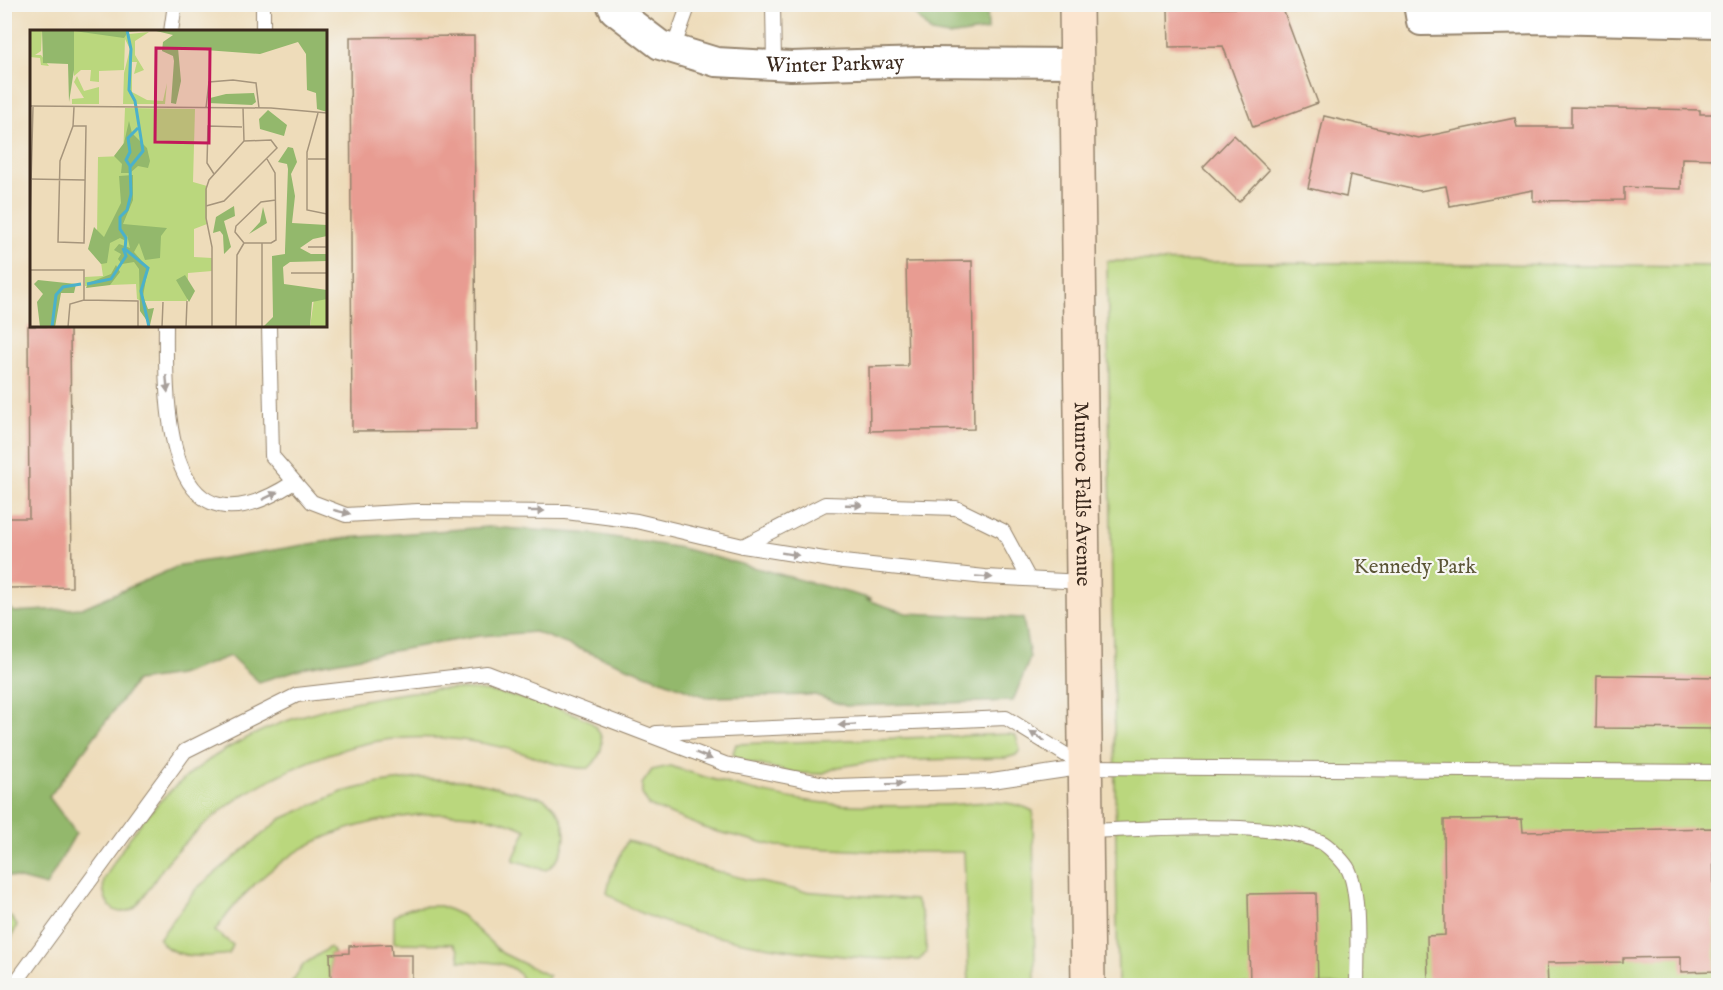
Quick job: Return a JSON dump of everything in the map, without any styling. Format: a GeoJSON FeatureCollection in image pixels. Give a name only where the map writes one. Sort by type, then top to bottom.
{"type":"FeatureCollection","features":[{"type":"Feature","properties":{"kind":"street","name":"Winter Parkway"},"geometry":{"type":"LineString","coordinates":[[610,4],[660,45],[716,62],[774,65],[1077,63]]}},
{"type":"Feature","properties":{"kind":"street","name":"Munroe Falls Avenue"},"geometry":{"type":"LineString","coordinates":[[1076,4],[1088,986]]}},
{"type":"Feature","properties":{"kind":"street"},"geometry":{"type":"LineString","coordinates":[[1418,4],[1421,21],[1544,19],[1719,23]]}},
{"type":"Feature","properties":{"kind":"lane"},"geometry":{"type":"LineString","coordinates":[[171,30],[175,4]]}},
{"type":"Feature","properties":{"kind":"lane"},"geometry":{"type":"LineString","coordinates":[[263,4],[263,30]]}},
{"type":"Feature","properties":{"kind":"lane"},"geometry":{"type":"LineString","coordinates":[[673,49],[689,4]]}},
{"type":"Feature","properties":{"kind":"lane"},"geometry":{"type":"LineString","coordinates":[[773,4],[774,65]]}},
{"type":"Feature","properties":{"kind":"lane"},"geometry":{"type":"LineString","coordinates":[[166,327],[165,371],[172,441],[190,483],[203,500],[220,507],[243,507],[270,498],[294,482]]}},
{"type":"Feature","properties":{"kind":"lane"},"geometry":{"type":"LineString","coordinates":[[269,327],[272,456],[312,502],[346,514],[418,511],[566,512],[637,521],[743,546],[843,562],[1084,582]]}},
{"type":"Feature","properties":{"kind":"lane"},"geometry":{"type":"LineString","coordinates":[[743,546],[825,504],[956,508],[1003,531],[1029,579]]}},
{"type":"Feature","properties":{"kind":"lane"},"geometry":{"type":"LineString","coordinates":[[13,986],[185,751],[297,695],[487,673],[725,764],[835,786],[992,781],[1086,767],[1719,772]]}},
{"type":"Feature","properties":{"kind":"lane"},"geometry":{"type":"LineString","coordinates":[[650,734],[1006,718],[1086,767]]}},
{"type":"Feature","properties":{"kind":"lane"},"geometry":{"type":"LineString","coordinates":[[1087,831],[1239,829],[1277,832],[1322,842],[1348,868],[1357,908],[1358,986]]}},
{"type":"Feature","properties":{"kind":"green space"},"geometry":{"type":"Polygon","coordinates":[[[4,5],[12,5],[5,189],[4,5]]]}},
{"type":"Feature","properties":{"kind":"green space"},"geometry":{"type":"Polygon","coordinates":[[[906,5],[987,5],[988,30],[948,36],[932,33],[906,5]]]}},
{"type":"Feature","properties":{"kind":"green space","name":"Kennedy Park"},"geometry":{"type":"Polygon","coordinates":[[[1107,261],[1718,266],[1718,985],[1118,985],[1107,261]]]}},
{"type":"Feature","properties":{"kind":"green space"},"geometry":{"type":"Polygon","coordinates":[[[488,527],[593,534],[681,548],[872,599],[867,600],[906,613],[1023,618],[1030,658],[1013,701],[846,706],[815,695],[706,697],[535,632],[479,636],[404,649],[307,667],[259,682],[230,656],[179,675],[136,681],[49,797],[76,833],[46,886],[5,875],[5,604],[14,612],[82,608],[181,565],[347,538],[488,527]]]}},
{"type":"Feature","properties":{"kind":"green space"},"geometry":{"type":"Polygon","coordinates":[[[437,689],[493,692],[541,703],[573,714],[593,724],[598,730],[602,741],[600,753],[589,768],[578,768],[556,764],[501,747],[436,738],[377,741],[349,748],[320,757],[291,770],[235,800],[200,828],[179,849],[134,908],[120,912],[114,910],[106,900],[104,880],[133,834],[166,795],[203,764],[243,740],[288,720],[335,706],[437,689]]]}},
{"type":"Feature","properties":{"kind":"green space"},"geometry":{"type":"Polygon","coordinates":[[[1010,734],[1016,736],[1020,750],[1016,755],[1006,758],[876,761],[838,767],[821,774],[795,773],[751,763],[736,758],[733,753],[736,744],[1010,734]]]}},
{"type":"Feature","properties":{"kind":"green space"},"geometry":{"type":"Polygon","coordinates":[[[670,766],[746,789],[805,801],[882,806],[987,802],[1022,806],[1033,811],[1035,985],[969,985],[964,852],[888,852],[777,846],[710,830],[649,806],[642,794],[642,784],[652,770],[670,766]]]}},
{"type":"Feature","properties":{"kind":"green space"},"geometry":{"type":"Polygon","coordinates":[[[419,778],[470,781],[543,798],[559,813],[563,823],[565,833],[561,853],[546,870],[513,860],[526,830],[487,817],[445,814],[386,820],[328,836],[278,864],[235,905],[215,931],[233,945],[229,954],[191,956],[181,954],[172,951],[159,939],[196,889],[281,819],[342,792],[380,783],[419,778]]]}},
{"type":"Feature","properties":{"kind":"green space"},"geometry":{"type":"Polygon","coordinates":[[[627,841],[651,847],[691,864],[745,879],[802,891],[915,900],[925,925],[926,953],[919,960],[846,956],[756,944],[670,924],[634,910],[607,893],[611,875],[627,841]]]}},
{"type":"Feature","properties":{"kind":"green space"},"geometry":{"type":"Polygon","coordinates":[[[441,906],[461,915],[502,953],[549,976],[545,983],[524,985],[521,976],[515,970],[498,963],[460,961],[458,950],[453,944],[394,943],[394,917],[399,913],[410,908],[441,906]]]}},
{"type":"Feature","properties":{"kind":"green space"},"geometry":{"type":"Polygon","coordinates":[[[5,915],[10,916],[17,925],[5,952],[5,915]]]}},
{"type":"Feature","properties":{"kind":"green space"},"geometry":{"type":"Polygon","coordinates":[[[330,947],[334,954],[330,954],[331,985],[289,986],[304,964],[330,947]]]}},
{"type":"Feature","properties":{"kind":"building"},"geometry":{"type":"Polygon","coordinates":[[[1243,4],[1281,4],[1318,103],[1253,127],[1223,46],[1169,47],[1168,9],[1243,8],[1243,4]]]}},
{"type":"Feature","properties":{"kind":"building"},"geometry":{"type":"Polygon","coordinates":[[[474,36],[476,430],[352,431],[350,37],[474,36]]]}},
{"type":"Feature","properties":{"kind":"building"},"geometry":{"type":"Polygon","coordinates":[[[1571,107],[1700,110],[1700,114],[1719,114],[1717,159],[1682,158],[1681,189],[1624,187],[1624,200],[1533,201],[1533,190],[1450,206],[1446,186],[1420,191],[1350,175],[1346,197],[1308,188],[1324,116],[1418,138],[1515,118],[1517,127],[1571,127],[1571,107]]]}},
{"type":"Feature","properties":{"kind":"building"},"geometry":{"type":"Polygon","coordinates":[[[1234,135],[1269,170],[1239,202],[1203,167],[1234,135]]]}},
{"type":"Feature","properties":{"kind":"building"},"geometry":{"type":"Polygon","coordinates":[[[972,261],[974,429],[870,431],[869,367],[908,366],[906,262],[972,261]]]}},
{"type":"Feature","properties":{"kind":"building"},"geometry":{"type":"Polygon","coordinates":[[[28,326],[70,327],[72,587],[8,588],[7,518],[29,518],[28,326]]]}},
{"type":"Feature","properties":{"kind":"building"},"geometry":{"type":"Polygon","coordinates":[[[1597,675],[1719,677],[1719,729],[1596,728],[1597,675]]]}},
{"type":"Feature","properties":{"kind":"building"},"geometry":{"type":"Polygon","coordinates":[[[1522,819],[1523,832],[1713,828],[1715,971],[1681,972],[1681,957],[1623,958],[1623,962],[1547,963],[1548,986],[1428,986],[1427,936],[1445,935],[1444,820],[1522,819]]]}},
{"type":"Feature","properties":{"kind":"building"},"geometry":{"type":"Polygon","coordinates":[[[1316,893],[1318,986],[1250,986],[1248,894],[1316,893]]]}},
{"type":"Feature","properties":{"kind":"building"},"geometry":{"type":"Polygon","coordinates":[[[391,944],[392,955],[412,955],[412,986],[331,986],[330,954],[349,953],[349,946],[391,944]]]}}]}
